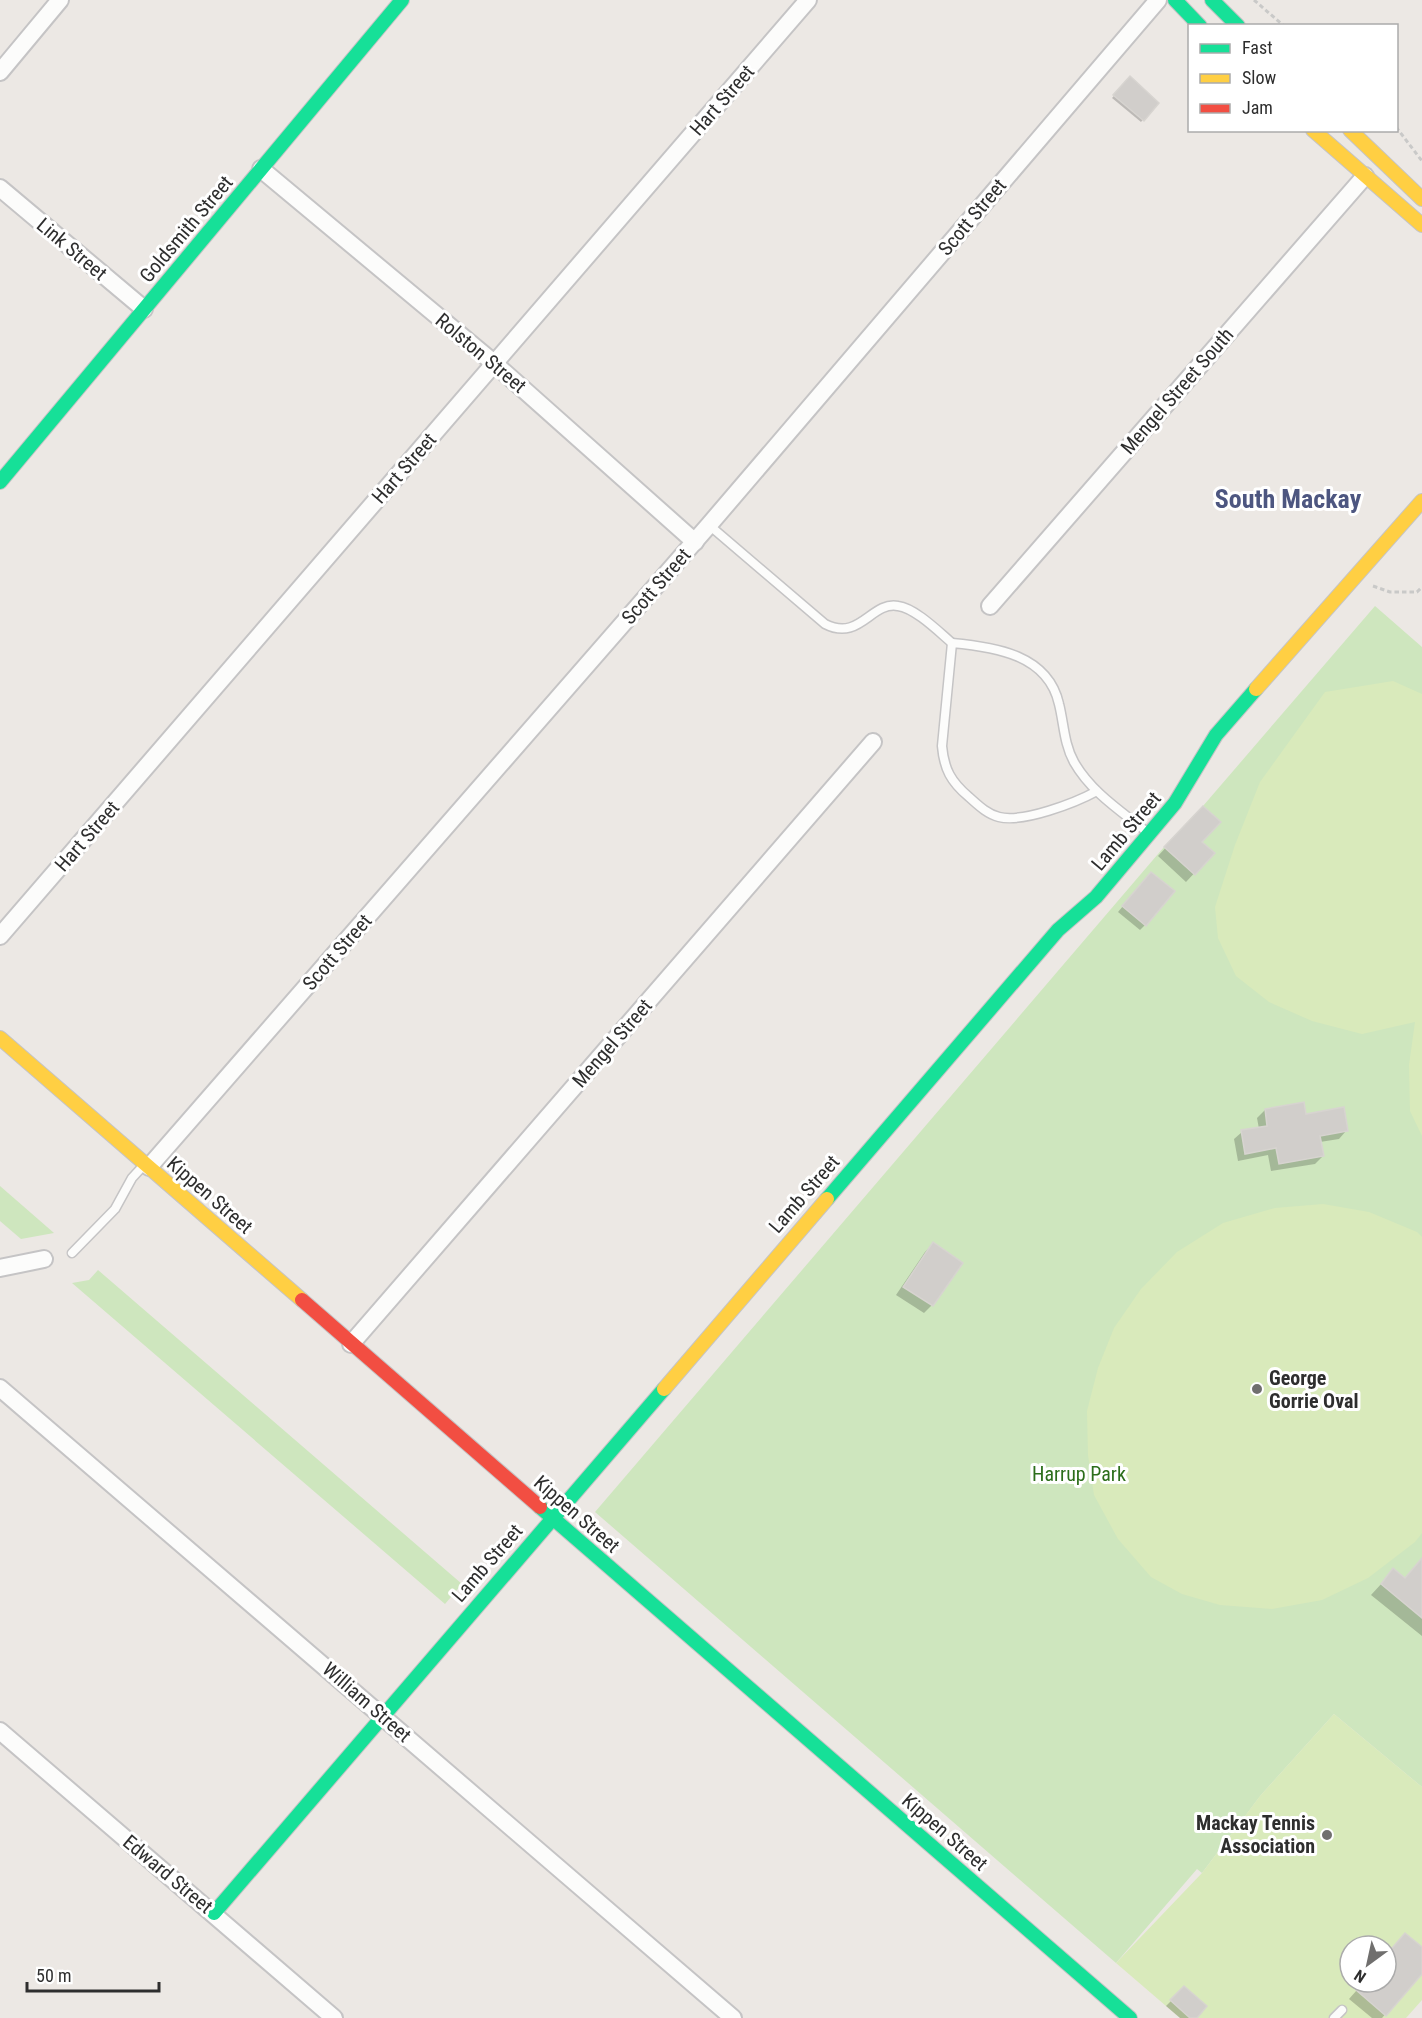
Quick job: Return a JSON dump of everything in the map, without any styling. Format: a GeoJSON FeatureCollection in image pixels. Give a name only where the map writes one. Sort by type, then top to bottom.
{"type":"FeatureCollection","features":[{"type":"Feature","properties":{"kind":"street"},"geometry":{"type":"LineString","coordinates":[[0,72],[60,0]]}},
{"type":"Feature","properties":{"kind":"street","name":"Goldsmith Street"},"geometry":{"type":"LineString","coordinates":[[0,482],[402,0]]}},
{"type":"Feature","properties":{"kind":"street","name":"Hart Street"},"geometry":{"type":"LineString","coordinates":[[0,936],[808,0]]}},
{"type":"Feature","properties":{"kind":"street","name":"Scott Street"},"geometry":{"type":"LineString","coordinates":[[147,1166],[710,525],[1158,0]]}},
{"type":"Feature","properties":{"kind":"street"},"geometry":{"type":"LineString","coordinates":[[1175,0],[1198,24]]}},
{"type":"Feature","properties":{"kind":"street"},"geometry":{"type":"LineString","coordinates":[[1212,0],[1236,24]]}},
{"type":"Feature","properties":{"kind":"street"},"geometry":{"type":"LineString","coordinates":[[1315,132],[1422,225]]}},
{"type":"Feature","properties":{"kind":"street"},"geometry":{"type":"LineString","coordinates":[[1352,132],[1422,199]]}},
{"type":"Feature","properties":{"kind":"street"},"geometry":{"type":"LineString","coordinates":[[1365,176],[1380,159]]}},
{"type":"Feature","properties":{"kind":"street","name":"Rolston Street"},"geometry":{"type":"LineString","coordinates":[[261,170],[495,364],[695,542]]}},
{"type":"Feature","properties":{"kind":"street","name":"Mengel Street South"},"geometry":{"type":"LineString","coordinates":[[990,606],[1365,176]]}},
{"type":"Feature","properties":{"kind":"street","name":"Link Street"},"geometry":{"type":"LineString","coordinates":[[0,188],[144,309]]}},
{"type":"Feature","properties":{"kind":"street","name":"Lamb Street"},"geometry":{"type":"LineString","coordinates":[[214,1913],[1058,930],[1096,897],[1150,834],[1179,798],[1216,735],[1422,501]]}},
{"type":"Feature","properties":{"kind":"street","name":"Mengel Street"},"geometry":{"type":"LineString","coordinates":[[351,1344],[873,742]]}},
{"type":"Feature","properties":{"kind":"street","name":"Kippen Street"},"geometry":{"type":"LineString","coordinates":[[0,1038],[1130,2018]]}},
{"type":"Feature","properties":{"kind":"street"},"geometry":{"type":"LineString","coordinates":[[0,1268],[44,1259]]}},
{"type":"Feature","properties":{"kind":"street","name":"William Street"},"geometry":{"type":"LineString","coordinates":[[0,1388],[733,2018]]}},
{"type":"Feature","properties":{"kind":"street","name":"Edward Street"},"geometry":{"type":"LineString","coordinates":[[0,1731],[334,2018]]}},
{"type":"Feature","properties":{"kind":"lane"},"geometry":{"type":"LineString","coordinates":[[710,525],[815,616],[835,629],[848,628],[888,606],[896,605],[905,607],[916,614],[952,643],[996,649],[1023,658],[1044,674],[1055,688],[1065,740],[1073,760],[1096,791],[1150,834]]}},
{"type":"Feature","properties":{"kind":"lane"},"geometry":{"type":"LineString","coordinates":[[952,643],[942,746],[943,761],[954,783],[988,812],[999,817],[1012,818],[1060,807],[1096,791]]}},
{"type":"Feature","properties":{"kind":"lane","name":"Scott Street"},"geometry":{"type":"LineString","coordinates":[[72,1253],[115,1209],[132,1178],[147,1166]]}},
{"type":"Feature","properties":{"kind":"lane"},"geometry":{"type":"LineString","coordinates":[[1334,2018],[1342,2010]]}},
{"type":"Feature","properties":{"kind":"path"},"geometry":{"type":"LineString","coordinates":[[1254,0],[1282,24]]}},
{"type":"Feature","properties":{"kind":"path"},"geometry":{"type":"LineString","coordinates":[[1398,130],[1422,161]]}},
{"type":"Feature","properties":{"kind":"path"},"geometry":{"type":"LineString","coordinates":[[1353,579],[1390,592],[1417,592],[1422,587]]}},
{"type":"Feature","properties":{"kind":"green space","name":"Harrup Park"},"geometry":{"type":"Polygon","coordinates":[[[1375,606],[1422,647],[1422,1787],[1334,1714],[1261,1795],[1202,1873],[1197,1869],[1116,1963],[595,1512],[1164,847],[1203,806],[1375,606]]]}},
{"type":"Feature","properties":{"kind":"green space"},"geometry":{"type":"Polygon","coordinates":[[[1393,681],[1422,694],[1422,1136],[1410,1111],[1409,1065],[1415,1022],[1362,1034],[1312,1021],[1269,1002],[1236,976],[1218,938],[1215,907],[1235,845],[1260,782],[1325,692],[1393,681]]]}},
{"type":"Feature","properties":{"kind":"green space"},"geometry":{"type":"Polygon","coordinates":[[[0,1186],[54,1233],[21,1239],[0,1221],[0,1186]]]}},
{"type":"Feature","properties":{"kind":"green space","name":"George Gorrie Oval"},"geometry":{"type":"Polygon","coordinates":[[[1323,1204],[1369,1212],[1417,1232],[1422,1237],[1422,1533],[1415,1542],[1368,1578],[1322,1600],[1272,1609],[1220,1605],[1182,1594],[1151,1577],[1118,1539],[1094,1495],[1088,1455],[1087,1411],[1098,1368],[1114,1328],[1141,1289],[1177,1252],[1223,1223],[1275,1208],[1323,1204]]]}},
{"type":"Feature","properties":{"kind":"green space"},"geometry":{"type":"Polygon","coordinates":[[[98,1270],[462,1584],[445,1604],[72,1283],[89,1280],[98,1270]]]}},
{"type":"Feature","properties":{"kind":"green space","name":"Mackay Tennis Association"},"geometry":{"type":"Polygon","coordinates":[[[1334,1714],[1422,1787],[1422,2000],[1406,2018],[1180,2018],[1116,1963],[1202,1873],[1260,1796],[1334,1714]]]}},
{"type":"Feature","properties":{"kind":"building"},"geometry":{"type":"Polygon","coordinates":[[[1130,76],[1159,103],[1144,121],[1113,95],[1130,76]]]}},
{"type":"Feature","properties":{"kind":"building"},"geometry":{"type":"Polygon","coordinates":[[[1203,806],[1221,822],[1202,842],[1215,853],[1195,875],[1164,847],[1203,806]]]}},
{"type":"Feature","properties":{"kind":"building"},"geometry":{"type":"Polygon","coordinates":[[[1151,872],[1175,891],[1146,926],[1122,906],[1151,872]]]}},
{"type":"Feature","properties":{"kind":"building"},"geometry":{"type":"Polygon","coordinates":[[[1304,1102],[1306,1114],[1344,1107],[1348,1131],[1320,1136],[1324,1156],[1279,1164],[1276,1148],[1245,1154],[1241,1130],[1267,1126],[1265,1109],[1304,1102]]]}},
{"type":"Feature","properties":{"kind":"building"},"geometry":{"type":"Polygon","coordinates":[[[933,1242],[963,1263],[933,1306],[903,1287],[933,1242]]]}},
{"type":"Feature","properties":{"kind":"building"},"geometry":{"type":"Polygon","coordinates":[[[1422,1558],[1422,1618],[1381,1584],[1393,1568],[1405,1578],[1422,1558]]]}},
{"type":"Feature","properties":{"kind":"building"},"geometry":{"type":"Polygon","coordinates":[[[1405,1933],[1422,1947],[1422,1974],[1386,2016],[1361,1994],[1398,1994],[1398,1941],[1405,1933]]]}},
{"type":"Feature","properties":{"kind":"building"},"geometry":{"type":"Polygon","coordinates":[[[1184,1986],[1207,2006],[1197,2018],[1190,2018],[1170,2000],[1184,1986]]]}},
{"type":"Feature","properties":{"kind":"traffic: fast"},"geometry":{"type":"LineString","coordinates":[[0,482],[402,0]]}},
{"type":"Feature","properties":{"kind":"traffic: fast"},"geometry":{"type":"LineString","coordinates":[[1175,0],[1198,24]]}},
{"type":"Feature","properties":{"kind":"traffic: fast"},"geometry":{"type":"LineString","coordinates":[[1212,0],[1236,24]]}},
{"type":"Feature","properties":{"kind":"traffic: fast"},"geometry":{"type":"LineString","coordinates":[[827,1199],[1058,930],[1096,897],[1175,803],[1216,735],[1256,689]]}},
{"type":"Feature","properties":{"kind":"traffic: fast"},"geometry":{"type":"LineString","coordinates":[[214,1913],[664,1389]]}},
{"type":"Feature","properties":{"kind":"traffic: fast"},"geometry":{"type":"LineString","coordinates":[[540,1507],[1130,2018]]}},
{"type":"Feature","properties":{"kind":"traffic: slow"},"geometry":{"type":"LineString","coordinates":[[1315,132],[1422,225]]}},
{"type":"Feature","properties":{"kind":"traffic: slow"},"geometry":{"type":"LineString","coordinates":[[1352,132],[1422,199]]}},
{"type":"Feature","properties":{"kind":"traffic: slow"},"geometry":{"type":"LineString","coordinates":[[1256,689],[1422,501]]}},
{"type":"Feature","properties":{"kind":"traffic: slow"},"geometry":{"type":"LineString","coordinates":[[0,1038],[302,1300]]}},
{"type":"Feature","properties":{"kind":"traffic: slow"},"geometry":{"type":"LineString","coordinates":[[664,1389],[827,1199]]}},
{"type":"Feature","properties":{"kind":"traffic: jam"},"geometry":{"type":"LineString","coordinates":[[302,1300],[540,1507]]}},
{"type":"Feature","properties":{"kind":"place","name":"George Gorrie Oval"},"geometry":{"type":"Point","coordinates":[1257,1389]}},
{"type":"Feature","properties":{"kind":"place","name":"Mackay Tennis Association"},"geometry":{"type":"Point","coordinates":[1327,1835]}},
{"type":"Feature","properties":{"kind":"district","name":"South Mackay"},"geometry":{"type":"Point","coordinates":[1288,499]}}]}
